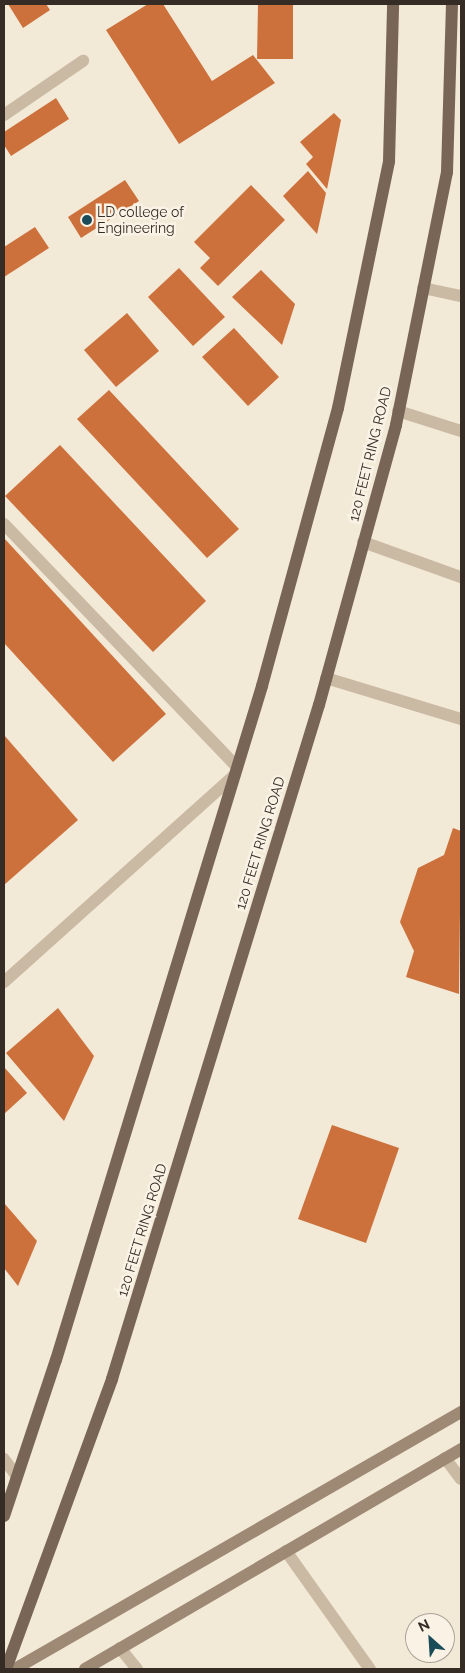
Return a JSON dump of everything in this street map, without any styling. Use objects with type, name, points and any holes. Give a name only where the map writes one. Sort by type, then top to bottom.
[{"type":"main road","points":[[4,1516],[236,771],[338,408],[389,161],[393,4]]},
{"type":"main road","name":"120 FEET RING ROAD","points":[[6,1669],[112,1379],[326,678],[363,542],[398,411],[447,172],[452,4]]},
{"type":"main road","points":[[15,1669],[461,1412]]},
{"type":"main road","points":[[85,1669],[461,1449]]},
{"type":"street","points":[[4,115],[83,61]]},
{"type":"street","points":[[423,288],[461,296]]},
{"type":"street","points":[[398,411],[461,431]]},
{"type":"street","points":[[4,524],[236,771],[4,982]]},
{"type":"street","points":[[363,542],[461,577]]},
{"type":"street","points":[[326,678],[461,719]]},
{"type":"street","points":[[445,1458],[461,1479]]},
{"type":"street","points":[[4,1459],[17,1476]]},
{"type":"street","points":[[286,1552],[370,1669]]},
{"type":"street","points":[[120,1648],[137,1669]]},
{"type":"building","points":[[8,4],[46,4],[50,10],[23,28]]},
{"type":"building","points":[[148,4],[163,4],[212,81],[253,55],[275,83],[179,144],[106,30]]},
{"type":"building","points":[[258,4],[293,4],[293,59],[257,59]]},
{"type":"building","points":[[56,98],[69,119],[11,156],[4,145],[4,132]]},
{"type":"building","points":[[334,113],[341,120],[327,189],[306,164],[313,157],[300,142]]},
{"type":"building","points":[[308,171],[326,193],[317,234],[283,196]]},
{"type":"building","points":[[125,180],[139,201],[81,238],[68,217]]},
{"type":"building","points":[[251,185],[285,220],[218,286],[200,268],[210,258],[194,242]]},
{"type":"building","points":[[35,227],[49,248],[4,277],[4,247]]},
{"type":"building","points":[[179,268],[225,317],[193,346],[148,297]]},
{"type":"building","points":[[261,270],[295,304],[282,345],[232,297]]},
{"type":"building","points":[[127,313],[159,351],[116,387],[84,350]]},
{"type":"building","points":[[234,328],[279,377],[248,406],[202,357]]},
{"type":"building","points":[[109,390],[239,529],[207,558],[77,419]]},
{"type":"building","points":[[60,445],[206,601],[153,652],[5,496]]},
{"type":"building","points":[[4,538],[166,714],[113,762],[4,643]]},
{"type":"building","points":[[4,735],[78,820],[4,885]]},
{"type":"building","points":[[453,828],[461,831],[459,994],[406,977],[414,951],[400,922],[418,868],[444,855]]},
{"type":"building","points":[[58,1008],[94,1056],[64,1121],[6,1053]]},
{"type":"building","points":[[4,1067],[27,1093],[4,1114]]},
{"type":"building","points":[[332,1125],[399,1148],[366,1243],[298,1219]]},
{"type":"building","points":[[4,1203],[37,1241],[18,1286],[4,1268]]},
{"type":"place","name":"LD college of Engineering","points":[[87,220]]}]
